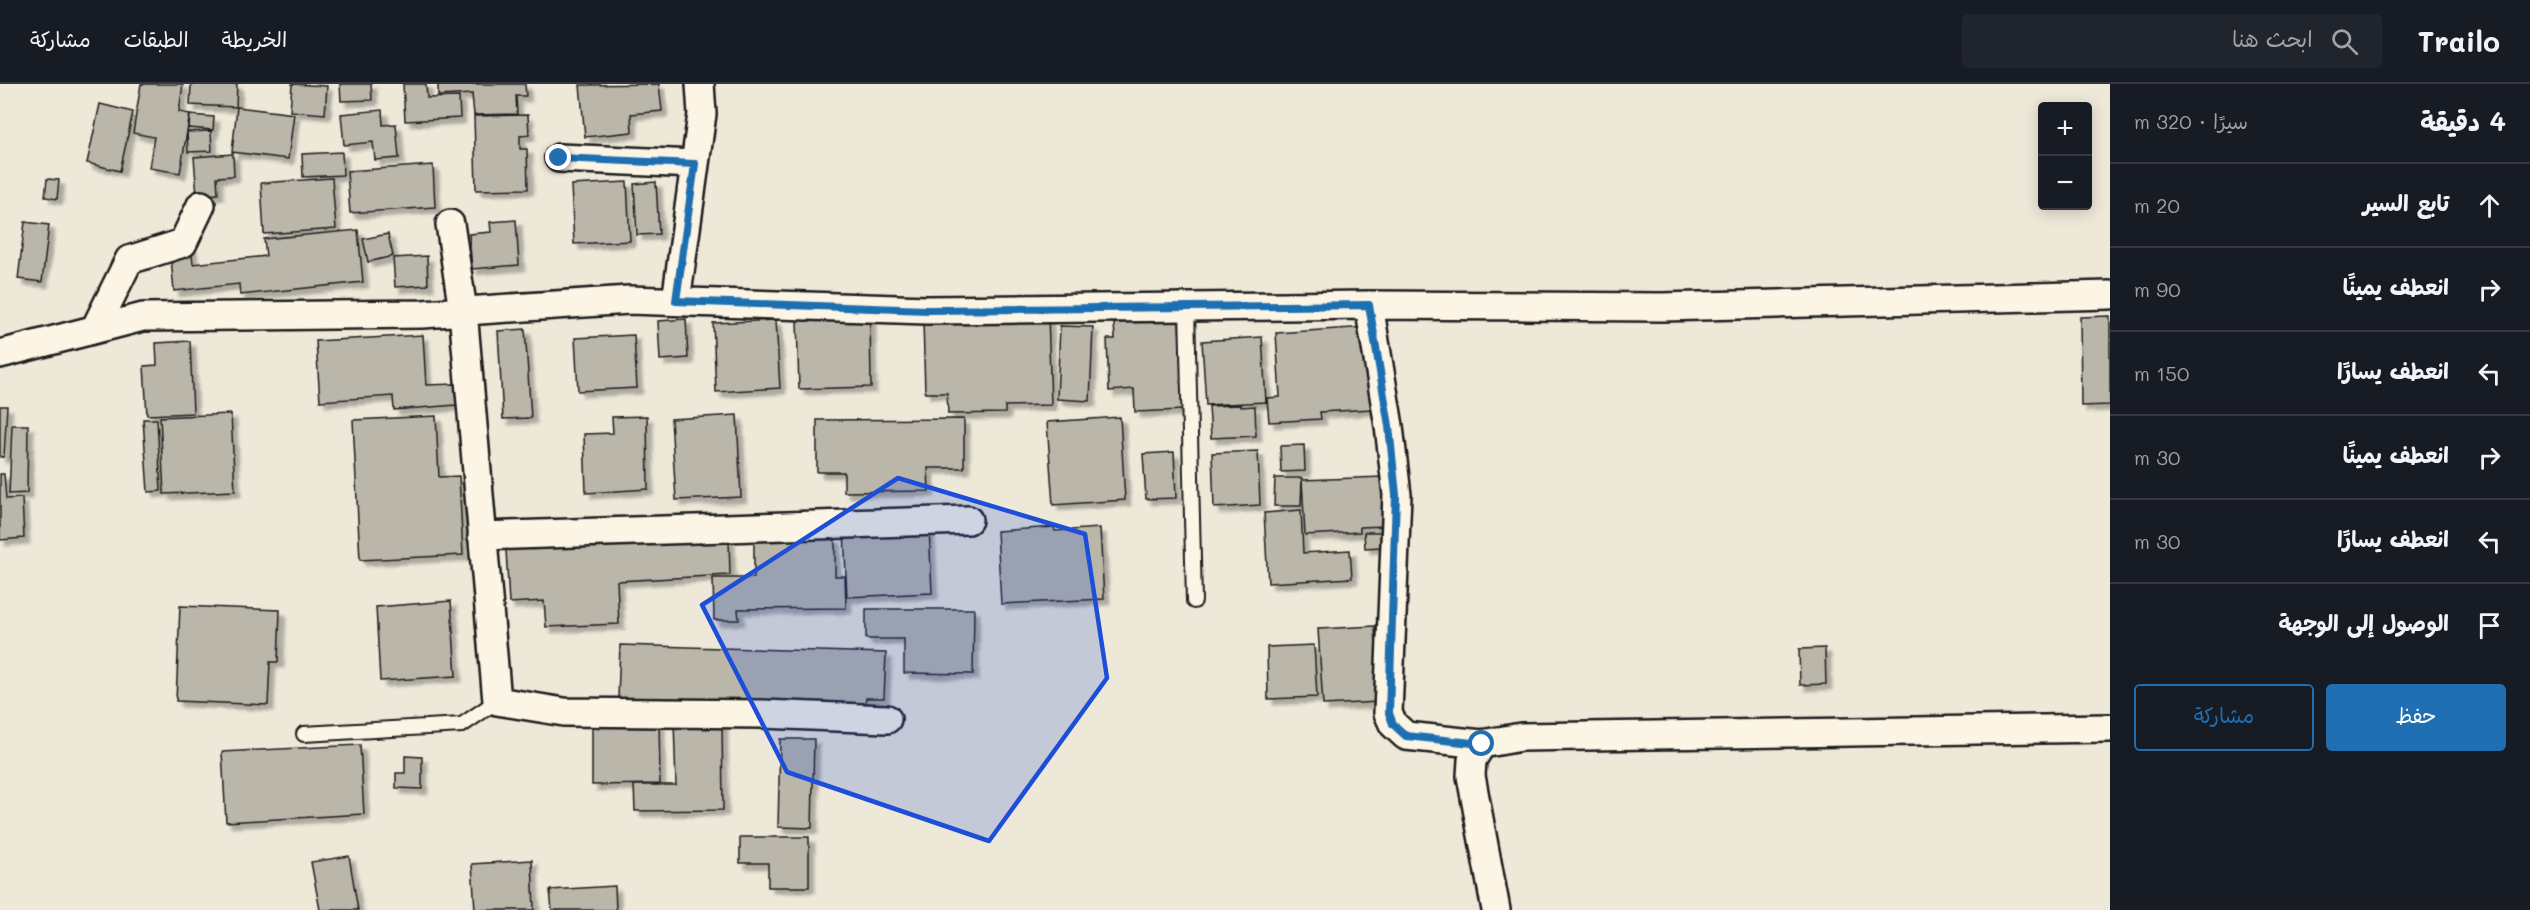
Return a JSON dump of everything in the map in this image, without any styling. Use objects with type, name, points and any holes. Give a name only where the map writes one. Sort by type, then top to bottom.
[{"type":"street","points":[[676,301],[702,114],[700,84]]},
{"type":"street","points":[[559,158],[695,164]]},
{"type":"street","points":[[95,329],[129,260],[183,243],[201,205]]},
{"type":"street","points":[[450,224],[463,311],[497,700],[564,712],[762,714],[887,719]]},
{"type":"street","points":[[0,354],[143,317],[463,311],[628,300],[927,310],[1369,305],[1662,307],[2110,295]]},
{"type":"street","points":[[1369,305],[1389,426],[1396,495],[1389,713],[1393,724],[1406,736],[1482,744],[1521,737],[2110,728]]},
{"type":"street","points":[[482,536],[968,520]]},
{"type":"street","points":[[1482,744],[1472,760],[1471,776],[1496,910]]},
{"type":"lane","points":[[1187,308],[1194,601]]},
{"type":"lane","points":[[304,734],[462,725],[497,700]]},
{"type":"highlighted area","points":[[898,478],[1085,534],[1107,678],[989,841],[787,772],[702,605]]},
{"type":"building","points":[[141,84],[183,84],[179,112],[190,114],[180,173],[149,168],[154,137],[133,133]]},
{"type":"building","points":[[191,84],[237,84],[236,107],[190,105]]},
{"type":"building","points":[[292,84],[327,86],[325,114],[290,111]]},
{"type":"building","points":[[340,84],[371,84],[372,100],[341,101]]},
{"type":"building","points":[[403,84],[426,84],[427,98],[459,97],[460,118],[405,121]]},
{"type":"building","points":[[438,84],[525,84],[526,96],[516,96],[517,114],[474,115],[472,94],[438,96]]},
{"type":"building","points":[[659,84],[662,111],[631,114],[632,132],[585,137],[580,85]]},
{"type":"building","points":[[100,104],[133,112],[120,171],[87,163]]},
{"type":"building","points":[[237,107],[294,114],[288,159],[232,152]]},
{"type":"building","points":[[382,110],[383,125],[396,124],[399,158],[375,160],[373,142],[344,145],[341,114]]},
{"type":"building","points":[[190,115],[214,117],[213,130],[189,128]]},
{"type":"building","points":[[528,115],[529,135],[520,136],[520,149],[527,149],[528,189],[476,190],[474,116]]},
{"type":"building","points":[[211,131],[212,151],[188,152],[187,132]]},
{"type":"building","points":[[342,152],[343,175],[303,177],[302,154]]},
{"type":"building","points":[[233,154],[234,176],[217,177],[218,194],[197,196],[194,157]]},
{"type":"building","points":[[433,165],[435,207],[350,213],[347,171]]},
{"type":"building","points":[[332,178],[336,229],[264,234],[261,183]]},
{"type":"building","points":[[47,179],[59,180],[57,199],[45,197]]},
{"type":"building","points":[[627,182],[630,241],[574,244],[571,185]]},
{"type":"building","points":[[656,182],[659,234],[637,235],[634,184]]},
{"type":"building","points":[[516,220],[519,265],[472,269],[469,234],[491,232],[490,222]]},
{"type":"building","points":[[25,222],[49,225],[42,282],[18,279]]},
{"type":"building","points":[[358,230],[363,282],[240,295],[239,284],[174,291],[170,248],[191,246],[193,264],[266,256],[264,239]]},
{"type":"building","points":[[388,234],[393,256],[368,262],[363,239]]},
{"type":"building","points":[[427,256],[428,285],[395,287],[393,258]]},
{"type":"building","points":[[1048,315],[1051,405],[1005,406],[1005,413],[948,414],[947,393],[925,393],[923,320]]},
{"type":"building","points":[[870,316],[871,387],[799,389],[797,319]]},
{"type":"building","points":[[2110,316],[2110,405],[2081,406],[2080,317]]},
{"type":"building","points":[[686,319],[688,358],[660,360],[658,321]]},
{"type":"building","points":[[776,320],[780,388],[716,392],[713,323]]},
{"type":"building","points":[[1179,320],[1183,410],[1135,412],[1134,389],[1109,391],[1107,339],[1115,339],[1114,323]]},
{"type":"building","points":[[1060,326],[1093,327],[1090,401],[1057,399]]},
{"type":"building","points":[[1368,327],[1373,409],[1320,412],[1321,419],[1269,422],[1267,398],[1280,397],[1276,333]]},
{"type":"building","points":[[525,329],[531,418],[503,419],[498,331]]},
{"type":"building","points":[[423,335],[426,385],[455,384],[456,405],[394,410],[393,396],[320,401],[316,341]]},
{"type":"building","points":[[634,335],[637,388],[578,391],[575,338]]},
{"type":"building","points":[[1262,337],[1266,402],[1206,405],[1202,341]]},
{"type":"building","points":[[190,341],[193,413],[147,415],[144,366],[157,365],[156,343]]},
{"type":"building","points":[[1241,405],[1241,407],[1255,406],[1256,436],[1211,438],[1209,406]]},
{"type":"building","points":[[0,406],[7,406],[4,457],[0,457]]},
{"type":"building","points":[[231,414],[235,491],[164,494],[160,417]]},
{"type":"building","points":[[737,415],[741,497],[676,500],[671,419]]},
{"type":"building","points":[[436,416],[439,477],[459,476],[463,555],[360,560],[353,420]]},
{"type":"building","points":[[647,416],[648,489],[586,493],[584,434],[613,433],[612,417]]},
{"type":"building","points":[[1120,417],[1125,500],[1053,505],[1047,422]]},
{"type":"building","points":[[143,419],[157,419],[161,491],[148,492]]},
{"type":"building","points":[[964,419],[964,468],[928,468],[929,491],[844,492],[844,472],[817,472],[817,420]]},
{"type":"building","points":[[12,425],[28,425],[27,493],[9,494]]},
{"type":"building","points":[[1304,445],[1305,471],[1281,472],[1280,446]]},
{"type":"building","points":[[1258,451],[1260,505],[1214,508],[1212,453]]},
{"type":"building","points":[[1174,452],[1176,498],[1146,499],[1143,454]]},
{"type":"building","points":[[0,474],[4,474],[6,499],[22,498],[24,538],[0,540]]},
{"type":"building","points":[[1383,477],[1385,526],[1360,527],[1360,532],[1305,535],[1302,480]]},
{"type":"building","points":[[1275,478],[1302,478],[1301,506],[1274,506]]},
{"type":"building","points":[[1301,510],[1303,553],[1350,550],[1352,578],[1268,583],[1264,513]]},
{"type":"building","points":[[929,527],[932,593],[847,597],[844,531]]},
{"type":"building","points":[[1054,527],[1055,531],[1100,528],[1104,599],[1001,604],[997,531]]},
{"type":"building","points":[[1364,532],[1381,532],[1381,547],[1365,548]]},
{"type":"building","points":[[754,538],[835,538],[835,576],[845,576],[846,608],[738,609],[739,620],[714,620],[713,578],[754,578]]},
{"type":"building","points":[[729,539],[730,575],[617,581],[619,624],[546,627],[544,601],[509,603],[506,550]]},
{"type":"building","points":[[451,601],[456,676],[380,681],[376,607]]},
{"type":"building","points":[[180,606],[280,610],[278,662],[270,662],[268,705],[176,701]]},
{"type":"building","points":[[866,609],[974,609],[973,674],[904,673],[904,639],[866,639]]},
{"type":"building","points":[[1375,626],[1379,702],[1323,705],[1318,629]]},
{"type":"building","points":[[620,645],[886,653],[884,698],[866,698],[865,706],[618,699]]},
{"type":"building","points":[[1314,645],[1317,697],[1268,699],[1267,647]]},
{"type":"building","points":[[1825,648],[1826,684],[1800,685],[1799,649]]},
{"type":"building","points":[[592,717],[659,717],[660,784],[592,785]]},
{"type":"building","points":[[722,720],[723,810],[635,811],[634,785],[676,785],[674,721]]},
{"type":"building","points":[[780,739],[814,739],[812,828],[778,827]]},
{"type":"building","points":[[360,745],[364,814],[226,822],[222,752]]},
{"type":"building","points":[[405,756],[422,757],[422,789],[396,788],[396,773],[405,773]]},
{"type":"building","points":[[740,837],[809,837],[809,887],[768,887],[768,863],[740,863]]},
{"type":"building","points":[[349,856],[358,910],[320,910],[311,862]]},
{"type":"building","points":[[532,860],[534,910],[475,910],[472,864]]},
{"type":"building","points":[[615,886],[616,910],[552,910],[550,890]]},
{"type":"route","points":[[559,158],[695,164],[676,301],[927,310],[1369,305],[1394,460],[1396,495],[1389,713],[1398,731],[1406,736],[1482,744]]}]
